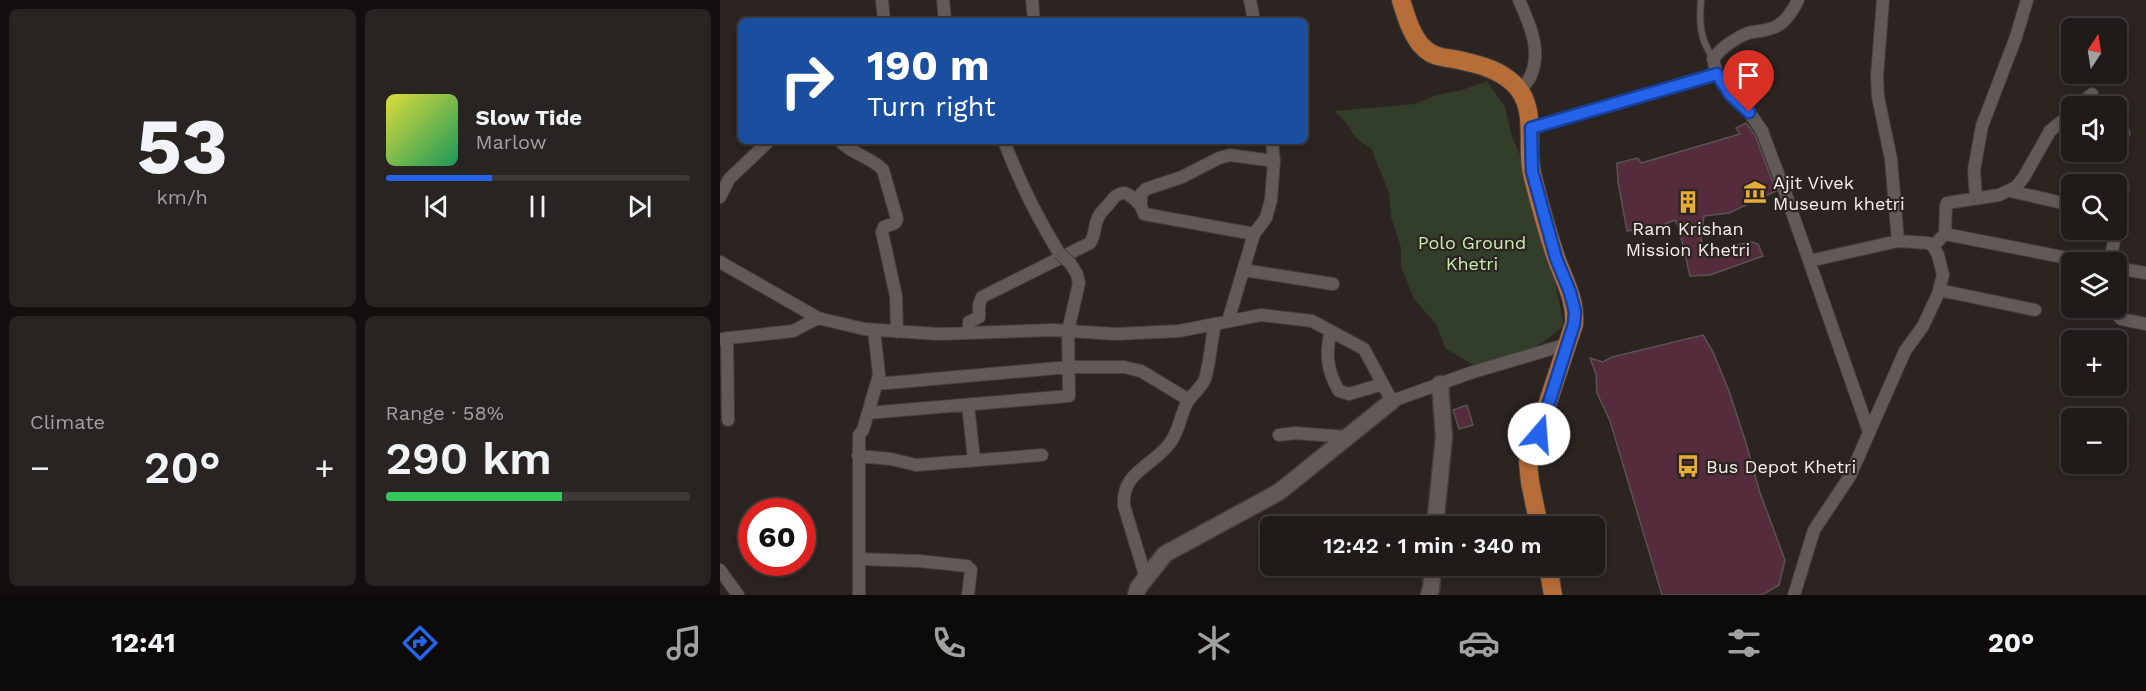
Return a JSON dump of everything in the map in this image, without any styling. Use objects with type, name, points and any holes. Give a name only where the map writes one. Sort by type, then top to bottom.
[{"type":"main road","points":[[1401,0],[1410,26],[1423,48],[1436,57],[1462,60],[1495,70],[1520,91],[1530,116],[1532,171],[1556,258],[1570,292],[1575,312],[1568,344],[1528,462],[1537,516]]},
{"type":"main road","points":[[1549,576],[1552,595]]},
{"type":"street","points":[[882,0],[884,18]]},
{"type":"street","points":[[943,0],[945,18]]},
{"type":"street","points":[[1032,0],[1034,18]]},
{"type":"street","points":[[1250,0],[1253,18]]},
{"type":"street","points":[[1519,0],[1532,33],[1536,56],[1531,75],[1520,91]]},
{"type":"street","points":[[1798,0],[1780,24],[1746,34],[1730,43],[1713,59],[1717,74],[1730,94],[1749,112],[1762,131],[1869,432]]},
{"type":"street","points":[[1883,0],[1877,76],[1878,97],[1891,159],[1898,242]]},
{"type":"street","points":[[1976,198],[1974,170],[1983,126],[2016,37],[2027,0]]},
{"type":"street","points":[[1531,128],[1717,74]]},
{"type":"street","points":[[2010,191],[2020,183],[2050,131],[2061,123]]},
{"type":"street","points":[[720,197],[732,176],[766,144]]},
{"type":"street","points":[[843,144],[883,170],[897,219],[895,223],[882,229],[896,296],[897,332]]},
{"type":"street","points":[[868,413],[1068,396],[1068,331],[1079,283],[1077,274],[1070,263],[1059,253],[1036,215],[1005,144]]},
{"type":"street","points":[[1228,321],[1254,234],[1266,218],[1271,200],[1274,162],[1272,144]]},
{"type":"street","points":[[1254,234],[1144,214],[1141,194],[1146,189],[1182,177],[1230,154],[1274,162]]},
{"type":"street","points":[[1933,246],[1945,234],[1946,205],[2010,191],[2061,203]]},
{"type":"street","points":[[969,333],[969,322],[980,317],[979,305],[982,297],[1090,243],[1094,238],[1099,214],[1113,197],[1120,192],[1125,193],[1141,206]]},
{"type":"street","points":[[1945,234],[2061,257]]},
{"type":"street","points":[[1794,595],[1814,530],[1850,476],[1905,351],[1923,326],[1939,290],[1943,270],[1933,246],[1928,243],[1898,242],[1809,261]]},
{"type":"street","points":[[720,261],[818,318],[874,330],[938,334],[1068,331],[1116,334],[1179,331],[1261,315],[1312,321],[1364,349],[1392,401]]},
{"type":"street","points":[[1243,270],[1333,284]]},
{"type":"street","points":[[2127,270],[2146,273]]},
{"type":"street","points":[[1939,290],[2036,310]]},
{"type":"street","points":[[728,420],[724,338],[793,331],[818,318]]},
{"type":"street","points":[[2120,318],[2146,324]]},
{"type":"street","points":[[1146,578],[1124,506],[1123,494],[1134,474],[1154,460],[1171,442],[1189,400],[1200,388],[1204,379],[1215,324]]},
{"type":"street","points":[[859,595],[859,435],[863,430],[879,375],[874,330]]},
{"type":"street","points":[[1331,331],[1326,357],[1339,392],[1349,394],[1383,384]]},
{"type":"street","points":[[1136,595],[1138,588],[1165,554],[1279,492],[1392,401],[1568,344]]},
{"type":"street","points":[[877,384],[1069,368],[1135,369],[1189,400]]},
{"type":"street","points":[[1436,516],[1444,437],[1440,384]]},
{"type":"street","points":[[968,405],[974,460]]},
{"type":"street","points":[[1279,435],[1295,433],[1347,437]]},
{"type":"street","points":[[858,456],[891,459],[916,465],[1042,455]]},
{"type":"street","points":[[859,559],[918,561],[967,566],[970,570],[968,595]]},
{"type":"street","points":[[720,570],[738,595]]},
{"type":"street","points":[[1429,595],[1432,576]]},
{"type":"lane","points":[[1701,0],[1701,34],[1704,47],[1713,59]]},
{"type":"green space","name":"Polo Ground Khetri","points":[[1487,81],[1505,107],[1512,137],[1524,164],[1551,263],[1564,325],[1544,342],[1522,352],[1474,365],[1446,349],[1436,324],[1414,299],[1401,267],[1401,248],[1391,217],[1389,193],[1371,148],[1359,141],[1334,111],[1415,104],[1436,95],[1462,90]]},
{"type":"building","name":"Ram Krishan Mission Khetri","points":[[1746,123],[1755,135],[1776,191],[1729,213],[1704,216],[1701,240],[1706,256],[1731,246],[1752,242],[1758,244],[1763,256],[1710,275],[1690,276],[1675,220],[1648,231],[1636,229],[1627,231],[1617,163],[1638,158],[1641,163],[1740,134],[1736,128]]},
{"type":"building","name":"Bus Depot Khetri","points":[[1703,335],[1713,352],[1729,391],[1760,493],[1785,560],[1779,585],[1762,595],[1662,595],[1610,421],[1597,393],[1596,374],[1590,358],[1603,362],[1612,357]]},
{"type":"building","points":[[1467,405],[1473,425],[1459,429],[1453,410]]},
{"type":"place","name":"Ajit Vivek Museum khetri","points":[[1755,192]]},
{"type":"place","name":"Ram Krishan Mission Khetri","points":[[1688,202]]},
{"type":"place","name":"Bus Depot Khetri","points":[[1688,466]]},
{"type":"route","points":[[1539,434],[1574,324],[1575,312],[1570,292],[1556,258],[1532,171],[1531,128],[1717,74],[1730,94],[1749,112]]}]
